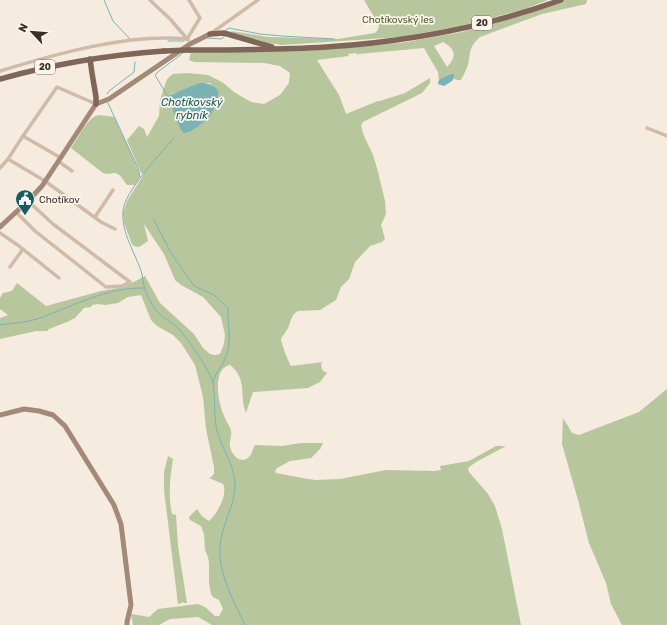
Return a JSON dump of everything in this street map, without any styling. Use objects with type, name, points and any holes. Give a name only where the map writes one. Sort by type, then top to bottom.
[{"type":"main road","name":"20","points":[[0,79],[46,67],[90,58],[164,51],[286,49],[347,46],[431,34],[494,20],[561,0]]},
{"type":"main road","points":[[210,34],[224,33],[261,44],[286,49]]},
{"type":"main road","points":[[90,58],[96,104]]},
{"type":"street","points":[[150,0],[189,41]]},
{"type":"street","points":[[189,0],[200,18],[189,41]]},
{"type":"street","points":[[0,227],[28,201],[45,181],[96,104],[109,99],[189,41],[210,34],[258,0]]},
{"type":"street","points":[[0,71],[97,46],[148,39],[175,38],[189,41]]},
{"type":"street","points":[[0,168],[8,159],[57,87],[96,104]]},
{"type":"street","points":[[647,128],[667,136]]},
{"type":"street","points":[[23,136],[60,159],[72,171]]},
{"type":"street","points":[[8,159],[45,181],[108,226],[115,229]]},
{"type":"street","points":[[95,217],[113,190]]},
{"type":"street","points":[[16,212],[35,231],[106,287],[122,286],[130,282],[53,224],[28,201]]},
{"type":"street","points":[[0,233],[23,249],[59,278]]},
{"type":"street","points":[[10,267],[23,249]]},
{"type":"street","points":[[0,415],[24,409],[52,415],[65,426],[114,506],[121,524],[131,606],[127,625]]},
{"type":"green space","name":"Chotíkovský les","points":[[364,0],[548,0],[525,9],[460,26],[400,37],[282,45],[268,43],[232,33],[231,31],[268,37],[338,39],[375,33],[378,30],[379,25]]},
{"type":"green space","points":[[565,0],[587,0],[586,4],[542,14],[480,37],[472,47],[468,65],[461,80],[454,79],[455,76],[451,74],[439,80],[438,72],[424,48],[358,55],[356,53],[348,54],[349,56],[317,60],[339,95],[346,114],[378,101],[405,93],[430,78],[430,83],[422,93],[363,122],[361,126],[373,155],[385,201],[386,214],[381,225],[385,239],[382,242],[370,246],[355,262],[349,279],[341,287],[336,300],[320,310],[298,311],[293,316],[281,339],[291,366],[323,362],[321,364],[322,370],[327,373],[320,382],[308,388],[253,392],[246,413],[241,382],[236,370],[230,365],[224,368],[218,381],[221,407],[231,430],[231,449],[234,456],[237,458],[243,460],[249,457],[254,446],[256,445],[282,446],[301,443],[323,443],[320,449],[311,458],[290,461],[277,468],[275,471],[276,473],[316,480],[340,479],[386,470],[435,471],[441,470],[440,466],[469,461],[496,446],[506,446],[468,468],[469,472],[488,494],[495,506],[502,529],[521,625],[212,625],[198,617],[170,619],[159,625],[133,625],[131,614],[149,617],[158,609],[198,604],[205,607],[215,616],[219,616],[223,609],[219,600],[211,594],[209,583],[209,563],[205,550],[204,534],[201,526],[190,520],[189,517],[197,509],[205,519],[209,521],[219,507],[224,493],[223,484],[209,478],[214,474],[214,467],[206,429],[203,397],[195,365],[181,343],[173,335],[157,326],[151,320],[141,295],[128,297],[118,303],[105,305],[98,304],[84,308],[75,318],[47,331],[36,331],[0,339],[0,318],[8,315],[0,309],[0,298],[3,293],[12,291],[17,283],[46,306],[101,291],[124,287],[145,276],[160,303],[194,334],[203,348],[210,354],[220,354],[224,344],[225,335],[221,317],[203,297],[175,280],[164,254],[144,224],[148,241],[139,247],[132,244],[124,223],[123,213],[127,201],[144,174],[141,173],[127,140],[139,126],[144,129],[147,137],[159,116],[160,100],[167,79],[173,74],[187,73],[208,75],[222,82],[234,92],[251,102],[264,104],[280,95],[289,83],[290,73],[280,66],[264,63],[194,62],[189,60],[191,52],[299,50],[401,43],[462,32],[527,14]],"holes":[[[443,42],[451,47],[454,53],[454,57],[447,67],[434,46]],[[199,83],[210,83],[219,92],[218,99],[208,117],[198,127],[186,133],[171,94],[185,90]]]},
{"type":"green space","points":[[99,115],[114,117],[134,159],[140,176],[134,185],[127,185],[116,173],[103,173],[71,148],[87,124]]},
{"type":"green space","points":[[667,389],[667,625],[622,625],[611,604],[606,583],[589,543],[562,444],[563,418],[572,433],[579,435],[639,412]]},
{"type":"green space","points":[[168,456],[173,459],[170,480],[170,500],[172,514],[176,515],[178,546],[187,603],[184,602],[178,604],[164,490],[164,472]]},
{"type":"water","points":[[451,74],[455,76],[452,81],[444,86],[438,84],[440,79]]},
{"type":"water","name":"Chotíkovský rybník","points":[[199,83],[210,84],[217,89],[219,92],[217,103],[212,113],[205,121],[196,128],[184,133],[181,130],[168,96]]},
{"type":"waterway","points":[[104,0],[113,21],[130,39]]},
{"type":"waterway","points":[[226,30],[229,28],[260,34],[334,39]]},
{"type":"waterway","points":[[207,38],[221,39],[225,36]]},
{"type":"waterway","points":[[168,41],[184,41]]},
{"type":"waterway","points":[[168,97],[155,75],[183,53]]},
{"type":"waterway","points":[[107,94],[134,72],[135,62]]},
{"type":"waterway","points":[[108,103],[138,168],[140,177]]},
{"type":"waterway","points":[[174,138],[144,173],[130,194],[123,211],[124,227],[142,274],[145,289],[154,308],[158,313],[177,327],[185,336],[213,381],[217,431],[231,464],[235,485],[232,503],[222,534],[220,558],[229,592],[245,625]]},
{"type":"waterway","points":[[154,220],[171,253],[194,286],[214,295],[228,308],[229,347],[224,362],[215,375],[213,381]]},
{"type":"waterway","points":[[0,325],[37,319],[103,294],[144,288]]},
{"type":"place","name":"Chotíkov","points":[[25,216]]}]
